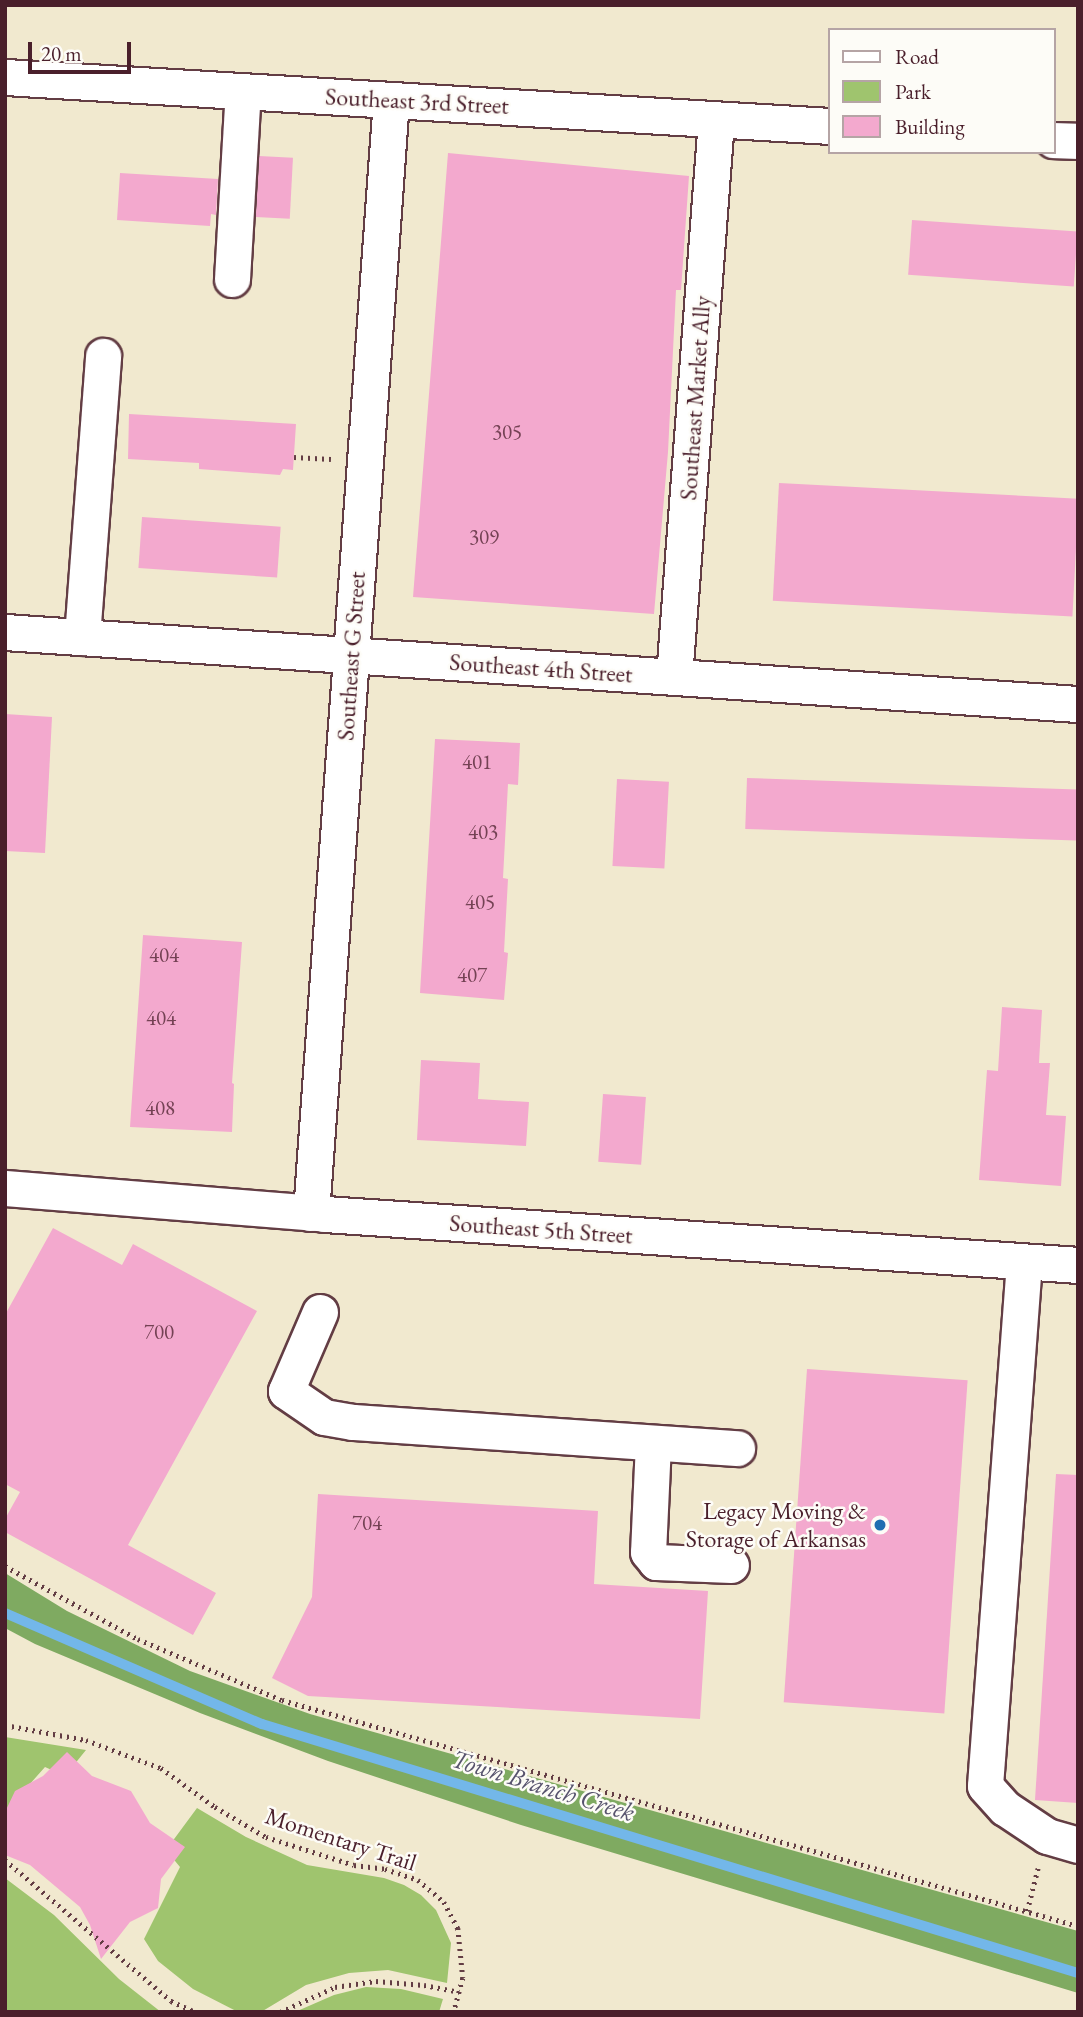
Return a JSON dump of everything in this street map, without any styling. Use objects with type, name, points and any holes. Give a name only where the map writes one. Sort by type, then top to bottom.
[{"type":"street","name":"Southeast 3rd Street","points":[[5,77],[828,127]]},
{"type":"street","points":[[232,279],[243,91]]},
{"type":"street","name":"Southeast G Street","points":[[311,1213],[391,100]]},
{"type":"street","name":"Southeast Market Ally","points":[[674,677],[716,120]]},
{"type":"street","points":[[1055,140],[1078,141]]},
{"type":"street","points":[[82,637],[103,356]]},
{"type":"street","name":"Southeast 4th Street","points":[[5,632],[1078,704]]},
{"type":"street","name":"Southeast 5th Street","points":[[5,1188],[311,1213],[1078,1265]]},
{"type":"street","points":[[1024,1262],[985,1786],[1005,1808],[1062,1840]]},
{"type":"street","points":[[320,1312],[286,1391],[324,1418],[354,1423],[737,1448]]},
{"type":"street","points":[[653,1443],[648,1552],[656,1562],[731,1565]]},
{"type":"path","points":[[5,1566],[138,1639],[282,1700],[1078,1926]]},
{"type":"path","name":"Momentary Trail","points":[[5,1725],[86,1740],[161,1768],[215,1807],[266,1837],[354,1865],[385,1869],[418,1880],[444,1902],[458,1928],[463,1978],[454,2012]]},
{"type":"path","points":[[1027,1911],[1062,1840]]},
{"type":"path","points":[[5,1860],[171,2001],[195,2012]]},
{"type":"path","points":[[280,2012],[335,1987],[376,1981],[424,1984],[459,1992]]},
{"type":"green space","points":[[5,1573],[67,1611],[190,1671],[310,1714],[1078,1931],[1078,1993],[521,1825],[328,1761],[200,1713],[35,1644],[5,1628]]},
{"type":"green space","points":[[5,1737],[86,1750],[65,1776],[45,1767],[5,1812]]},
{"type":"green space","points":[[197,1808],[246,1837],[307,1865],[384,1878],[421,1895],[436,1910],[451,1943],[447,1983],[388,1970],[349,1973],[306,1985],[261,2012],[238,2012],[193,1989],[158,1961],[144,1939],[180,1867],[166,1850]]},
{"type":"green space","points":[[5,1878],[54,1915],[119,1979],[161,2012],[5,2012]]},
{"type":"green space","points":[[366,1987],[401,1989],[443,1999],[439,2012],[295,2012],[334,1995]]},
{"type":"building","points":[[448,153],[689,176],[681,290],[676,290],[668,452],[654,614],[413,597]]},
{"type":"building","points":[[259,156],[293,158],[290,219],[256,217]]},
{"type":"building","points":[[120,173],[218,179],[216,215],[211,214],[210,226],[117,220]]},
{"type":"building","points":[[912,220],[1078,232],[1074,286],[908,275]]},
{"type":"building","points":[[129,414],[296,424],[293,470],[283,469],[280,475],[199,469],[199,463],[128,459]]},
{"type":"building","points":[[779,483],[1078,499],[1072,617],[773,601]]},
{"type":"building","points":[[142,517],[281,527],[277,578],[138,568]]},
{"type":"building","points":[[5,714],[52,717],[45,853],[5,851]]},
{"type":"building","points":[[435,739],[520,743],[518,785],[508,784],[503,878],[508,879],[504,952],[508,953],[504,1000],[420,993]]},
{"type":"building","points":[[747,778],[1078,790],[1076,841],[745,829]]},
{"type":"building","points":[[617,779],[669,782],[664,869],[612,866]]},
{"type":"building","points":[[143,935],[242,942],[232,1083],[232,1132],[130,1127]]},
{"type":"building","points":[[1002,1007],[1042,1010],[1039,1063],[1050,1063],[1046,1115],[1066,1116],[1061,1186],[979,1180],[987,1070],[998,1071]]},
{"type":"building","points":[[421,1060],[480,1063],[478,1099],[529,1102],[526,1146],[417,1140]]},
{"type":"building","points":[[603,1094],[646,1097],[641,1165],[598,1162]]},
{"type":"building","points":[[53,1228],[122,1265],[133,1244],[257,1311],[128,1545],[216,1593],[193,1635],[5,1532],[5,1519],[20,1492],[5,1484],[5,1315]]},
{"type":"building","points":[[807,1369],[968,1380],[944,1713],[784,1702]]},
{"type":"building","points":[[1056,1474],[1078,1475],[1078,1803],[1035,1800]]},
{"type":"building","points":[[318,1494],[598,1511],[594,1584],[708,1591],[700,1719],[308,1696],[272,1678],[312,1597]]},
{"type":"building","points":[[67,1752],[92,1776],[131,1791],[150,1823],[185,1847],[161,1879],[158,1908],[130,1922],[101,1959],[90,1925],[80,1907],[30,1865],[5,1855],[5,1812],[15,1791],[43,1776]]},
{"type":"waterway","name":"Town Branch Creek","points":[[5,1613],[262,1724],[1078,1973]]},
{"type":"place","name":"Legacy Moving & Storage of Arkansas","points":[[880,1525]]}]
